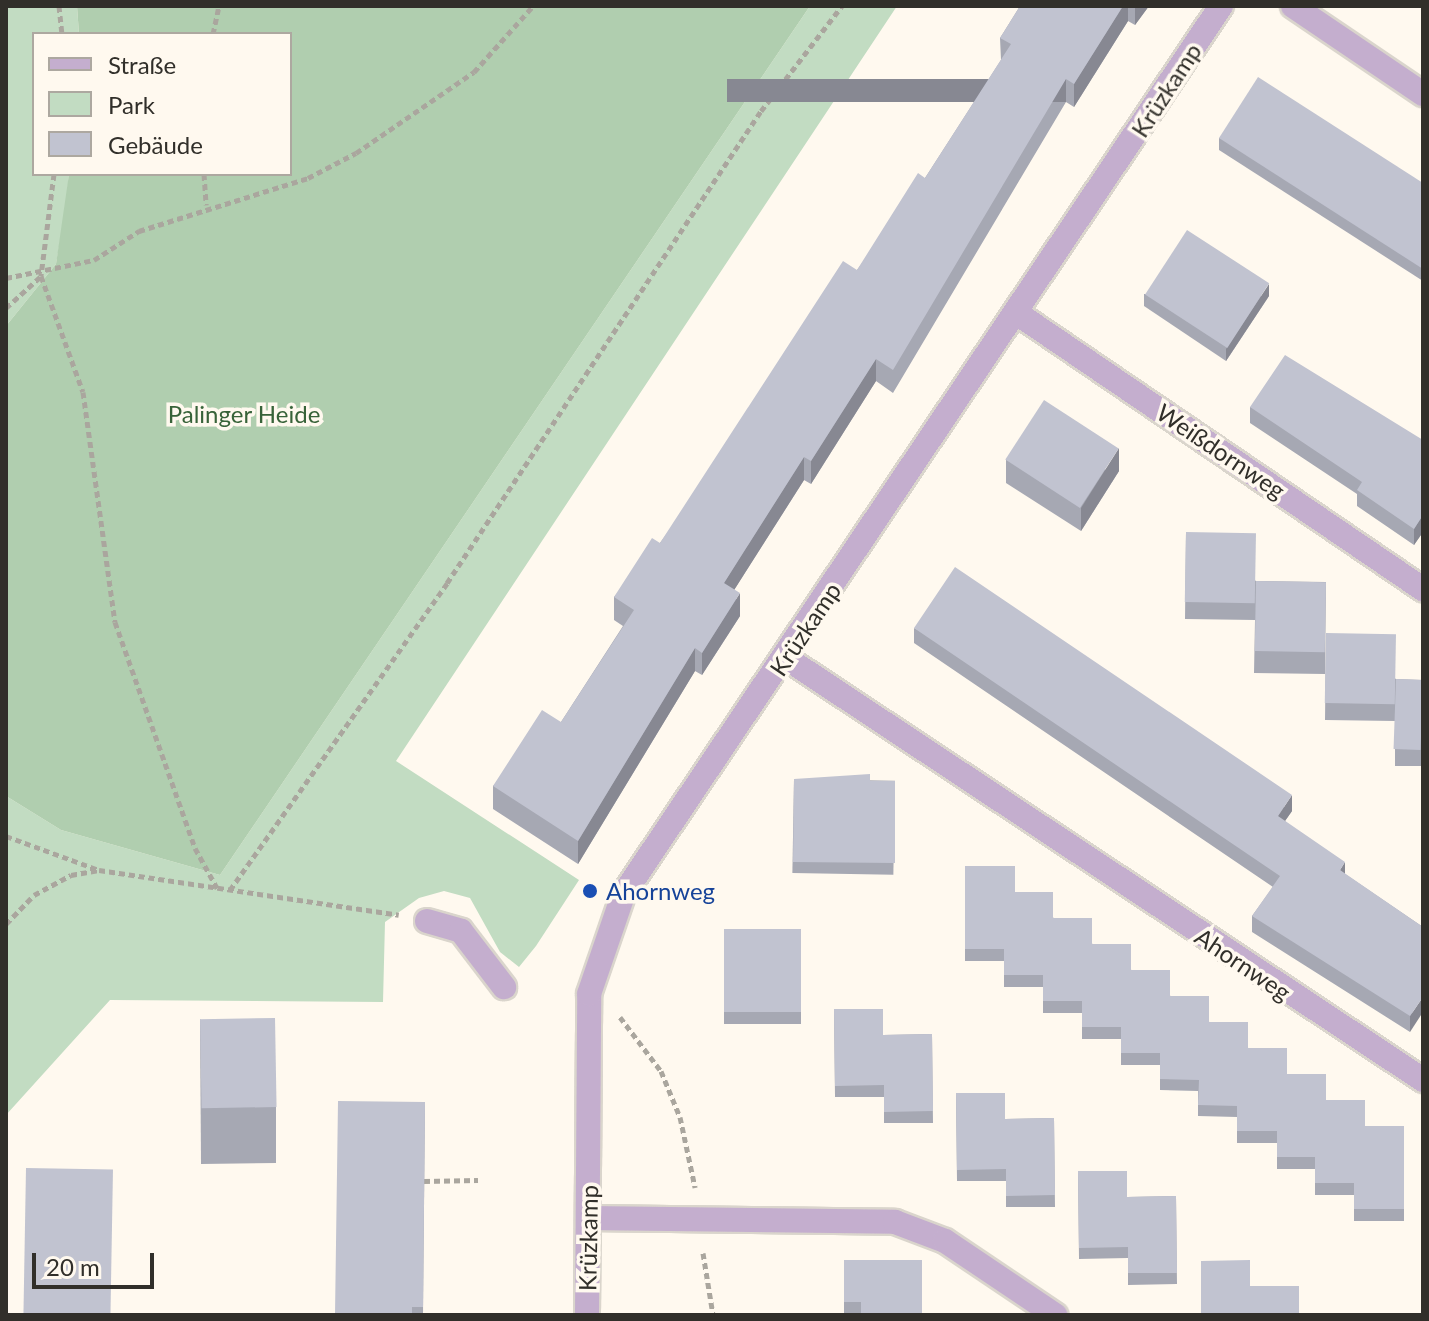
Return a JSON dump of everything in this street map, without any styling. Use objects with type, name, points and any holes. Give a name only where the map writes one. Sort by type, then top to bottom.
[{"type":"street","name":"Krüzkamp","points":[[587,1315],[589,994],[597,960],[623,895],[1018,314],[1221,6]]},
{"type":"street","points":[[1293,6],[1423,94]]},
{"type":"street","name":"Weißdornweg","points":[[1018,314],[1423,589]]},
{"type":"street","name":"Ahornweg","points":[[786,658],[1423,1080]]},
{"type":"street","points":[[427,921],[461,931],[504,987]]},
{"type":"street","points":[[588,1218],[895,1222],[945,1241],[1055,1315]]},
{"type":"path","points":[[59,6],[62,32]]},
{"type":"path","points":[[213,32],[219,6]]},
{"type":"path","points":[[6,278],[41,276],[94,260],[139,231],[206,205],[308,178],[424,112],[474,72],[533,6]]},
{"type":"path","points":[[230,890],[447,583],[761,111],[842,6]]},
{"type":"path","points":[[54,176],[41,276],[83,392],[115,622],[195,848],[217,888]]},
{"type":"path","points":[[204,176],[206,205]]},
{"type":"path","points":[[6,308],[41,276]]},
{"type":"path","points":[[6,836],[99,870],[427,921]]},
{"type":"path","points":[[6,924],[34,895],[71,875],[99,870]]},
{"type":"path","points":[[619,1016],[642,1038],[680,1117],[695,1193]]},
{"type":"path","points":[[424,1181],[478,1180]]},
{"type":"path","points":[[702,1246],[713,1315]]},
{"type":"green space","points":[[6,6],[77,6],[79,32],[32,32],[32,176],[69,176],[56,264],[6,326]]},
{"type":"green space","name":"Palinger Heide","points":[[77,6],[810,6],[220,875],[61,830],[6,796],[6,326],[56,264],[69,176],[292,176],[292,32],[79,32]]},
{"type":"green space","points":[[810,6],[897,6],[396,761],[579,880],[536,946],[519,967],[500,952],[470,898],[444,891],[419,898],[385,922],[383,1002],[110,1000],[6,1115],[6,796],[61,830],[220,875]]},
{"type":"building","points":[[1020,6],[1123,6],[1074,84],[1066,79],[893,370],[876,359],[811,461],[804,457],[724,583],[740,593],[702,653],[695,648],[578,841],[493,786],[542,710],[561,722],[634,610],[614,597],[652,538],[660,543],[843,261],[857,270],[918,173],[925,178],[1011,44],[1000,38]]},
{"type":"building","points":[[1258,77],[1423,183],[1423,269],[1219,138]]},
{"type":"building","points":[[1187,230],[1269,283],[1227,348],[1145,295]]},
{"type":"building","points":[[1285,355],[1423,440],[1423,515],[1414,529],[1357,490],[1362,482],[1250,407]]},
{"type":"building","points":[[1044,400],[1119,448],[1080,508],[1005,460]]},
{"type":"building","points":[[1186,532],[1256,533],[1255,603],[1185,602]]},
{"type":"building","points":[[955,567],[1292,795],[1278,816],[1345,862],[1340,870],[1423,927],[1423,997],[1410,1016],[1252,916],[1280,876],[914,628]]},
{"type":"building","points":[[1256,581],[1326,582],[1325,652],[1255,651]]},
{"type":"building","points":[[1326,633],[1396,634],[1395,704],[1325,703]]},
{"type":"building","points":[[1396,679],[1423,680],[1421,750],[1394,749]]},
{"type":"building","points":[[870,774],[870,781],[895,781],[895,863],[793,862],[794,779]]},
{"type":"building","points":[[965,866],[1015,866],[1015,892],[1053,892],[1053,918],[1092,918],[1092,944],[1131,944],[1131,970],[1170,970],[1170,996],[1209,996],[1209,1022],[1248,1022],[1248,1048],[1287,1048],[1287,1074],[1326,1074],[1326,1100],[1365,1100],[1365,1126],[1404,1126],[1404,1209],[1354,1209],[1354,1183],[1315,1183],[1315,1157],[1277,1157],[1277,1131],[1237,1131],[1237,1106],[1198,1105],[1199,1080],[1160,1079],[1160,1053],[1121,1053],[1121,1027],[1082,1027],[1082,1001],[1043,1001],[1043,975],[1004,975],[1004,949],[965,949]]},
{"type":"building","points":[[724,929],[801,929],[801,1012],[724,1012]]},
{"type":"building","points":[[834,1009],[883,1009],[883,1035],[932,1034],[933,1111],[884,1112],[884,1085],[835,1086]]},
{"type":"building","points":[[275,1018],[277,1107],[202,1108],[200,1019]]},
{"type":"building","points":[[956,1093],[1005,1093],[1005,1119],[1054,1118],[1055,1195],[1006,1196],[1006,1169],[957,1170]]},
{"type":"building","points":[[338,1101],[425,1102],[423,1307],[412,1307],[412,1315],[335,1315]]},
{"type":"building","points":[[26,1168],[113,1170],[110,1315],[23,1315]]},
{"type":"building","points":[[1078,1171],[1127,1171],[1127,1197],[1176,1196],[1177,1273],[1128,1273],[1128,1247],[1079,1248]]},
{"type":"building","points":[[844,1260],[922,1260],[922,1315],[861,1315],[861,1302],[844,1302]]},
{"type":"building","points":[[1250,1260],[1250,1286],[1299,1286],[1299,1315],[1201,1315],[1201,1261]]},
{"type":"place","name":"Ahornweg","points":[[590,891]]}]
